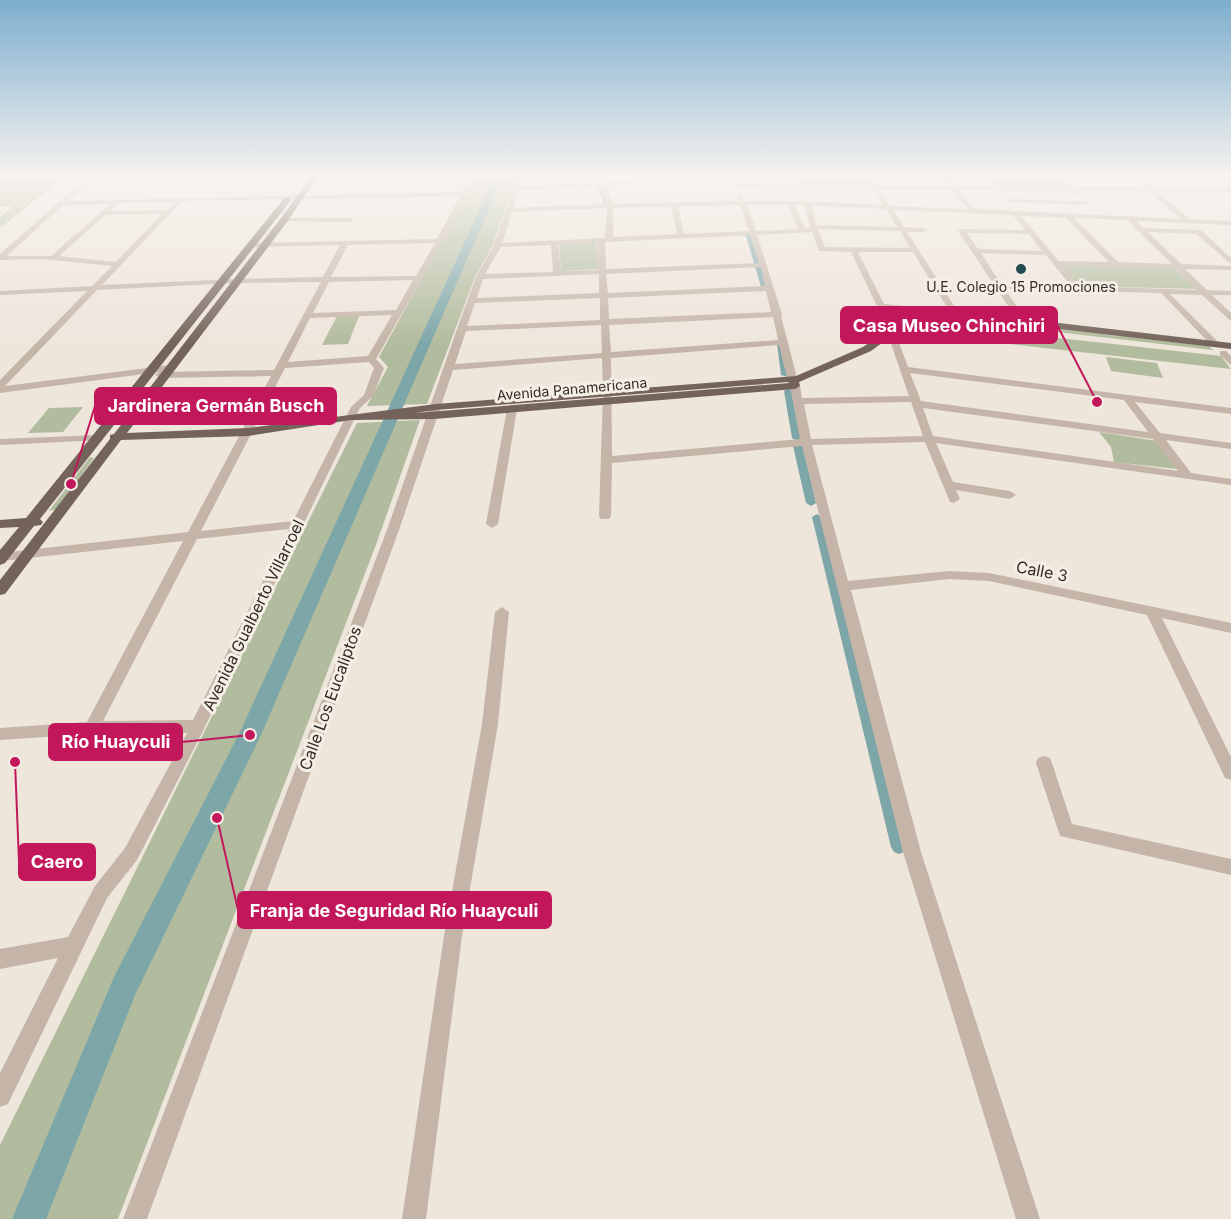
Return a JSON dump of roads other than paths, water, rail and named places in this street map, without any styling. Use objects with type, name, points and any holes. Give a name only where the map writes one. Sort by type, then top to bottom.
[{"type":"main road","points":[[1,559],[261,233]]},
{"type":"main road","points":[[0,590],[274,233]]},
{"type":"main road","name":"Avenida Panamericana","points":[[435,411],[793,382],[867,349],[891,332],[951,314],[1215,344]]},
{"type":"main road","points":[[1215,344],[1228,351]]},
{"type":"main road","name":"Avenida Panamericana","points":[[99,438],[248,432],[351,417],[435,411],[512,409],[608,397]]},
{"type":"main road","points":[[0,524],[53,521]]},
{"type":"street","points":[[0,258],[29,233]]},
{"type":"street","points":[[52,259],[82,233]]},
{"type":"street","points":[[0,386],[147,233]]},
{"type":"street","points":[[0,390],[151,372],[278,369],[371,359],[443,233]]},
{"type":"street","name":"Calle Los Eucaliptos","points":[[135,1219],[435,411],[480,277],[502,233]]},
{"type":"street","points":[[605,516],[608,397],[604,271],[606,233]]},
{"type":"street","points":[[680,233],[681,237]]},
{"type":"street","points":[[498,245],[739,233]]},
{"type":"street","points":[[752,233],[778,314],[782,342],[806,442],[912,852],[1028,1219]]},
{"type":"street","points":[[816,233],[822,249],[916,250]]},
{"type":"street","points":[[905,233],[951,314]]},
{"type":"street","points":[[963,233],[1024,323]]},
{"type":"street","points":[[1032,233],[1077,288]]},
{"type":"street","points":[[1085,233],[1116,265]]},
{"type":"street","points":[[1144,233],[1231,318]]},
{"type":"street","points":[[1199,233],[1231,262]]},
{"type":"street","points":[[250,245],[439,241]]},
{"type":"street","points":[[554,242],[557,273]]},
{"type":"street","points":[[92,728],[345,243]]},
{"type":"street","name":"Avenida Panamericana","points":[[853,249],[881,306],[951,314]]},
{"type":"street","points":[[977,251],[1048,253]]},
{"type":"street","points":[[0,258],[116,264]]},
{"type":"street","points":[[1056,263],[1231,268]]},
{"type":"street","points":[[480,277],[764,265]]},
{"type":"street","points":[[0,293],[236,281],[417,278]]},
{"type":"street","points":[[1000,286],[1231,293]]},
{"type":"street","points":[[472,301],[771,288]]},
{"type":"street","points":[[1163,291],[1215,344]]},
{"type":"street","points":[[306,316],[396,312]]},
{"type":"street","points":[[461,329],[605,324],[778,314]]},
{"type":"street","points":[[891,332],[929,439],[954,499]]},
{"type":"street","points":[[450,367],[782,342]]},
{"type":"street","points":[[1228,351],[1231,362]]},
{"type":"street","name":"Avenida Gualberto Villarroel","points":[[0,1096],[101,892],[130,854],[198,726],[356,407],[368,396],[379,368],[371,359]]},
{"type":"street","points":[[906,370],[1231,411]]},
{"type":"street","points":[[1127,398],[1188,476]]},
{"type":"street","points":[[798,401],[917,402],[1231,446]]},
{"type":"street","points":[[492,524],[512,409]]},
{"type":"street","name":"Avenida Panamericana","points":[[0,442],[99,438]]},
{"type":"street","points":[[606,460],[806,442],[929,439],[1231,482]]},
{"type":"street","points":[[947,485],[1010,495]]},
{"type":"street","points":[[1,559],[299,524]]},
{"type":"street","name":"Calle 3","points":[[843,586],[949,574],[989,577],[1231,628]]},
{"type":"street","points":[[1151,610],[1231,774]]},
{"type":"street","points":[[414,1219],[453,936],[489,724],[502,612]]},
{"type":"street","points":[[0,734],[92,728],[198,726]]},
{"type":"street","points":[[1044,763],[1066,830],[1231,867]]},
{"type":"street","points":[[0,959],[74,946]]},
{"type":"waterway","points":[[29,1219],[124,987],[250,735],[324,573],[473,233]]},
{"type":"waterway","points":[[736,234],[749,234],[758,264]]},
{"type":"waterway","points":[[759,267],[765,287]]},
{"type":"waterway","points":[[780,345],[785,375]]},
{"type":"waterway","points":[[788,391],[797,438]]},
{"type":"waterway","points":[[798,446],[811,503]]},
{"type":"waterway","points":[[817,517],[899,847]]},
{"type":"place","name":"U.E. Colegio 15 Promociones","points":[[1021,269]]},
{"type":"place","name":"Casa Museo Chinchiri","points":[[1097,402]]},
{"type":"place","name":"Jardinera Germán Busch","points":[[71,484]]},
{"type":"place","name":"Río Huayculi","points":[[250,735]]},
{"type":"place","name":"Caero","points":[[15,762]]},
{"type":"place","name":"Franja de Seguridad Río Huayculi","points":[[217,818]]}]
